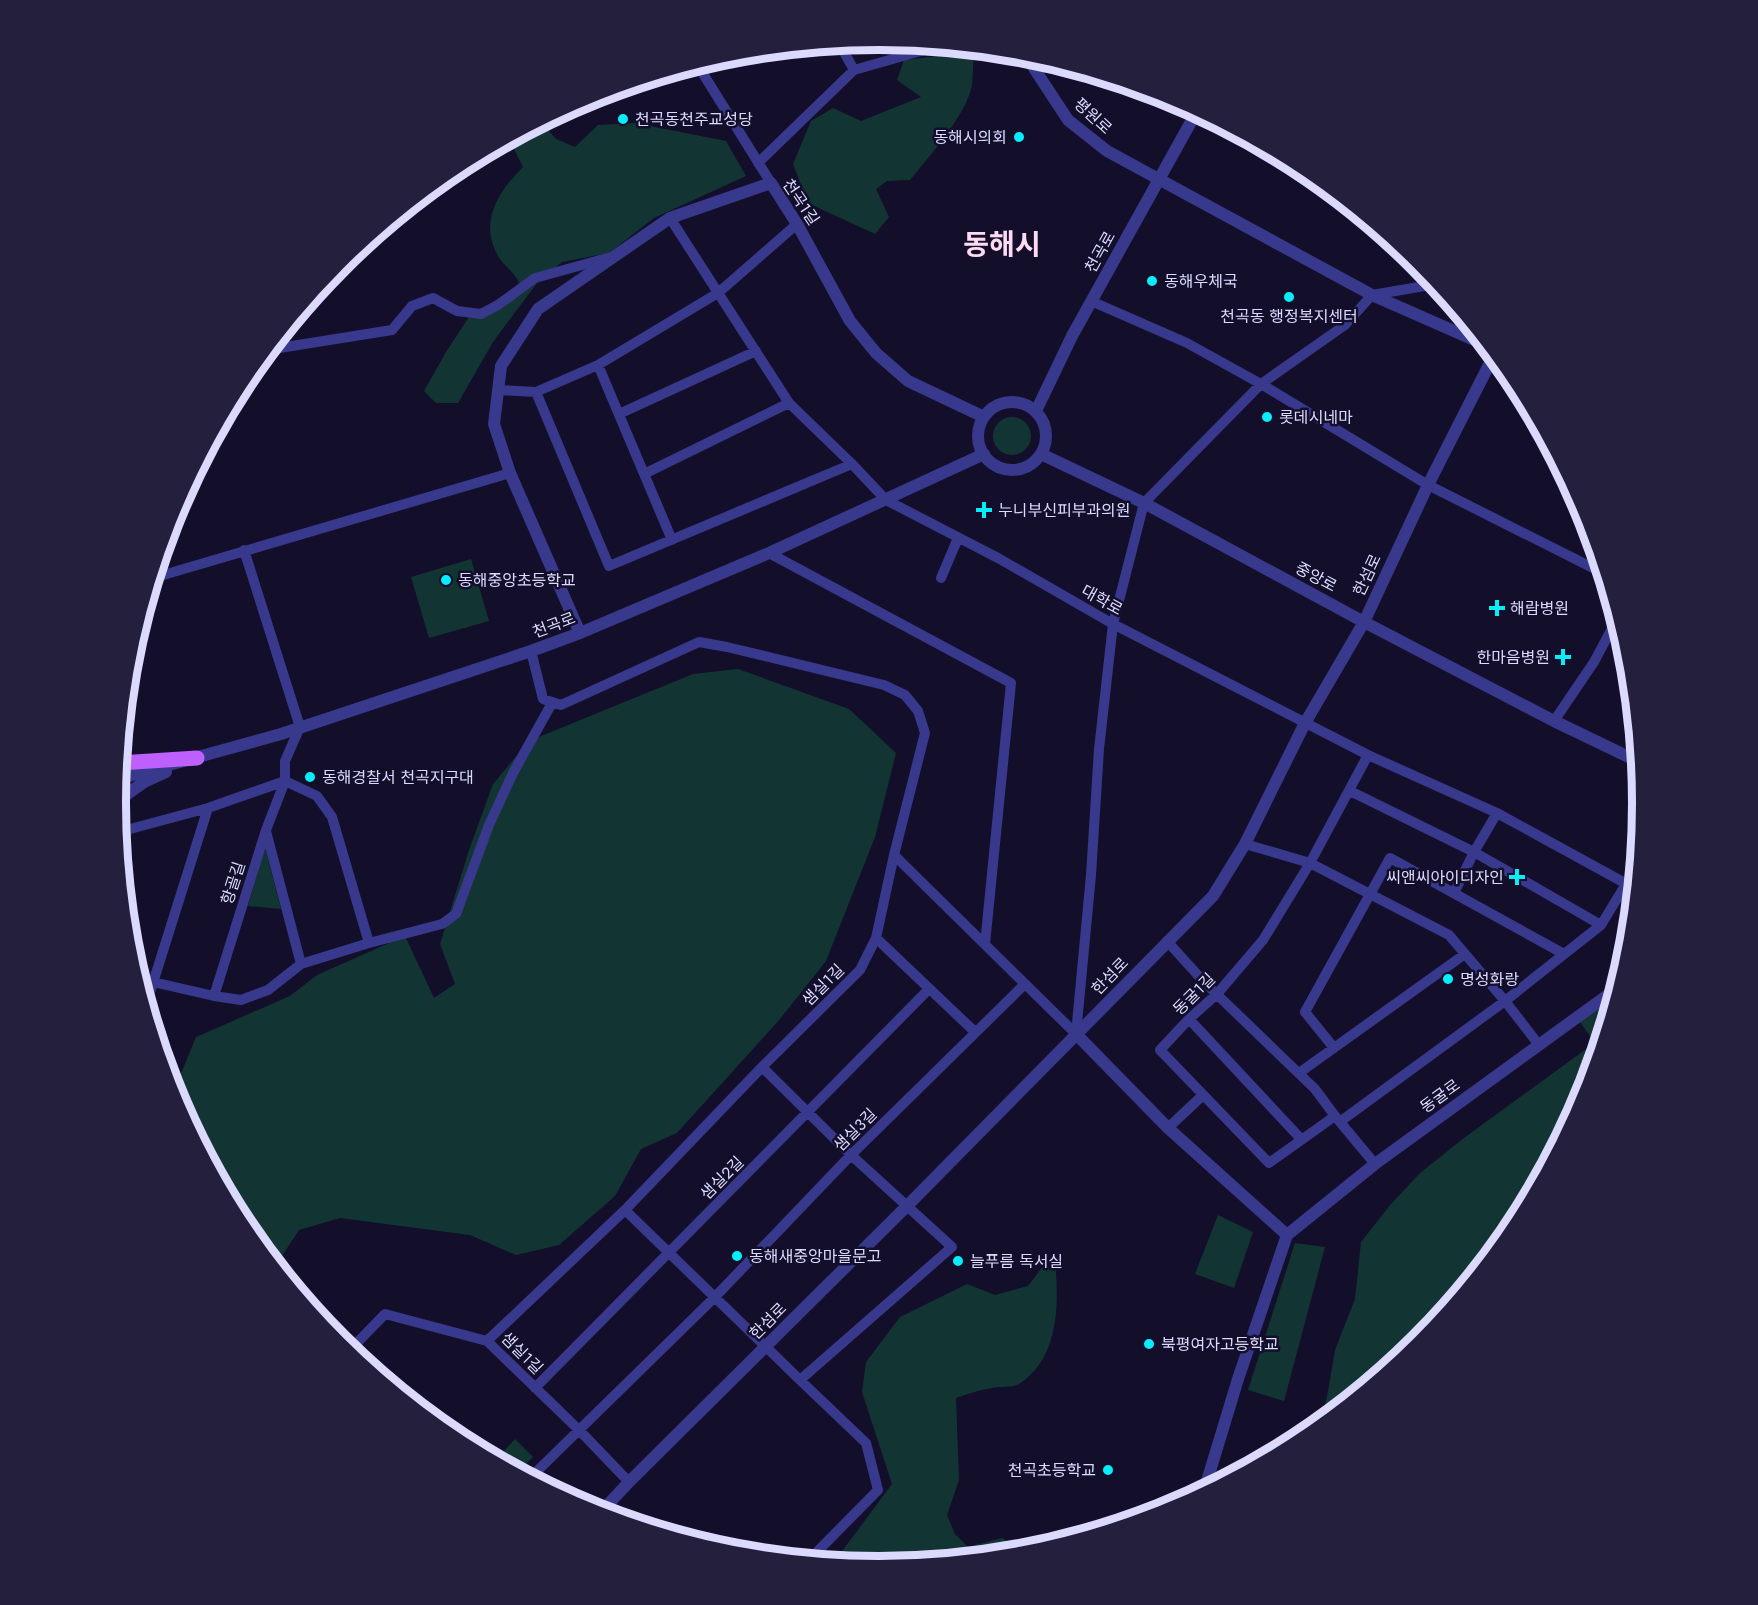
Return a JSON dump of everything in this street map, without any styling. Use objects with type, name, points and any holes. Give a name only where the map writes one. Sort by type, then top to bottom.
[{"type":"main road","points":[[128,762],[197,758]]},
{"type":"street","points":[[843,51],[854,70]]},
{"type":"street","points":[[758,164],[854,70],[921,51]]},
{"type":"street","name":"평원로","points":[[1032,65],[1068,120],[1107,151],[1372,296],[1472,339]]},
{"type":"street","points":[[701,71],[771,183]]},
{"type":"street","name":"천곡로","points":[[1036,411],[1091,301],[1193,119]]},
{"type":"street","name":"천곡1길","points":[[498,390],[501,366],[538,309],[670,218],[771,183],[797,224],[850,321],[876,353],[908,381],[984,417]]},
{"type":"street","name":"대학로","points":[[670,218],[789,404],[852,464],[885,500],[998,558],[1113,624],[1368,755],[1497,813],[1627,885]]},
{"type":"street","points":[[580,633],[510,473],[494,424],[498,390],[536,392],[598,365],[718,293],[797,224]]},
{"type":"street","points":[[279,348],[392,330],[412,306],[433,298],[457,311],[481,314],[498,305],[535,278],[615,256]]},
{"type":"street","points":[[1076,1034],[1091,875],[1099,749],[1113,624],[1144,503],[1261,384],[1345,325],[1372,296],[1426,286]]},
{"type":"street","points":[[1091,301],[1187,342],[1428,485],[1595,569]]},
{"type":"street","points":[[618,414],[756,351]]},
{"type":"street","name":"한섬로","points":[[608,1505],[1213,896],[1245,844],[1305,723],[1364,622],[1428,485],[1490,363]]},
{"type":"street","points":[[598,365],[672,540]]},
{"type":"street","points":[[536,392],[609,566],[852,464]]},
{"type":"street","points":[[1010,402],[1026,404],[1036,411],[1045,427],[1046,439],[1041,454],[1031,464],[1012,470],[998,467],[988,460],[981,450],[978,435],[984,417],[999,404],[1010,402]]},
{"type":"street","points":[[644,474],[789,404]]},
{"type":"street","name":"천곡로","points":[[127,777],[300,727],[580,633],[770,553],[984,454]]},
{"type":"street","name":"중앙로","points":[[1041,454],[1144,503],[1364,622],[1630,758]]},
{"type":"street","points":[[162,575],[510,473]]},
{"type":"street","points":[[941,578],[958,538]]},
{"type":"street","points":[[244,550],[300,727]]},
{"type":"street","points":[[770,553],[1011,683],[985,944]]},
{"type":"street","points":[[1554,721],[1594,662],[1612,630]]},
{"type":"street","name":"샘실1길","points":[[552,703],[561,705],[699,642],[884,685],[906,695],[918,711],[925,733],[876,938],[860,970],[762,1067],[625,1209],[487,1341],[629,1482]]},
{"type":"street","points":[[153,982],[241,1000],[268,990],[301,964],[442,924],[456,914],[489,825],[513,773],[552,703],[543,699],[531,651]]},
{"type":"street","name":"항골길","points":[[214,996],[266,830],[285,781],[285,761],[300,727]]},
{"type":"street","name":"동굴1길","points":[[1368,755],[1310,863],[1263,940],[1217,994],[1160,1050],[1269,1163],[1301,1139],[1338,1119],[1505,1001],[1601,925]]},
{"type":"street","points":[[126,795],[144,782],[197,758]]},
{"type":"street","points":[[127,832],[285,781],[317,796],[332,817],[369,943]]},
{"type":"street","points":[[1350,791],[1474,852],[1601,925],[1627,890]]},
{"type":"street","points":[[150,991],[208,807]]},
{"type":"street","points":[[1454,893],[1497,813]]},
{"type":"street","points":[[266,830],[301,964]]},
{"type":"street","points":[[1245,844],[1310,863],[1449,935],[1505,1001],[1539,1046]]},
{"type":"street","points":[[894,855],[1168,1128],[1287,1235],[1238,1379],[1207,1480]]},
{"type":"street","points":[[1334,1048],[1305,1012],[1390,858],[1564,954]]},
{"type":"street","points":[[876,938],[975,1032]]},
{"type":"street","points":[[1167,940],[1204,982],[1314,1089],[1375,1164]]},
{"type":"street","points":[[1299,1074],[1465,954]]},
{"type":"street","name":"샘실3길","points":[[536,1473],[714,1298],[850,1155],[1025,984]]},
{"type":"street","name":"샘실2길","points":[[536,1388],[668,1252],[810,1113],[929,989]]},
{"type":"street","name":"동굴로","points":[[1287,1235],[1375,1164],[1606,996]]},
{"type":"street","points":[[1189,1019],[1301,1139]]},
{"type":"street","points":[[762,1067],[850,1155],[952,1247],[800,1380]]},
{"type":"street","points":[[1168,1128],[1203,1095]]},
{"type":"street","points":[[625,1209],[714,1298],[866,1443],[878,1490],[816,1553]]},
{"type":"street","points":[[356,1344],[385,1314],[487,1341]]},
{"type":"green space","points":[[957,54],[974,56],[972,85],[969,97],[955,122],[910,180],[887,181],[876,189],[889,217],[875,234],[808,203],[793,164],[811,121],[833,108],[861,121],[921,97],[897,80],[904,60]]},
{"type":"green space","points":[[635,123],[726,141],[746,176],[654,218],[609,253],[562,262],[537,283],[507,323],[493,342],[458,403],[436,403],[424,391],[469,317],[520,285],[500,259],[493,246],[490,233],[493,209],[506,187],[523,167],[514,149],[508,147],[546,127],[556,139],[575,147],[598,125]]},
{"type":"green space","points":[[1012,417],[1025,423],[1031,436],[1025,449],[1012,455],[999,449],[993,436],[999,423]]},
{"type":"green space","points":[[471,559],[489,621],[429,638],[411,577]]},
{"type":"green space","points":[[738,669],[849,709],[896,753],[875,837],[826,961],[780,1019],[677,1133],[641,1149],[615,1196],[559,1245],[516,1255],[470,1235],[340,1218],[299,1230],[280,1259],[227,1179],[183,1091],[179,1079],[196,1037],[290,996],[317,975],[405,936],[434,998],[455,984],[440,944],[469,850],[493,784],[529,741],[693,674]]},
{"type":"green space","points":[[265,848],[281,909],[248,906]]},
{"type":"green space","points":[[1606,996],[1593,1040],[1577,1018]]},
{"type":"green space","points":[[1592,1045],[1575,1091],[1531,1179],[1505,1221],[1476,1261],[1411,1335],[1375,1369],[1324,1410],[1335,1350],[1355,1299],[1361,1242],[1391,1204],[1420,1173]]},
{"type":"green space","points":[[1218,1215],[1253,1232],[1234,1288],[1195,1274]]},
{"type":"green space","points":[[1295,1243],[1325,1247],[1284,1401],[1248,1390]]},
{"type":"green space","points":[[1054,1252],[1056,1306],[1050,1342],[1043,1358],[1033,1372],[1019,1384],[995,1387],[956,1398],[959,1480],[947,1515],[955,1534],[968,1547],[1002,1538],[1011,1543],[928,1554],[840,1554],[892,1484],[862,1392],[866,1362],[900,1317],[967,1284],[995,1295],[1028,1286]]},
{"type":"green space","points":[[515,1439],[533,1457],[524,1466],[501,1454]]},
{"type":"place","name":"천곡동천주교성당","points":[[623,119]]},
{"type":"place","name":"동해시의회","points":[[1019,137]]},
{"type":"place","name":"동해우체국","points":[[1152,281]]},
{"type":"place","name":"천곡동 행정복지센터","points":[[1289,297]]},
{"type":"place","name":"롯데시네마","points":[[1267,417]]},
{"type":"place","name":"누니부신피부과의원","points":[[984,510]]},
{"type":"place","name":"동해중앙초등학교","points":[[446,580]]},
{"type":"place","name":"해람병원","points":[[1497,608]]},
{"type":"place","name":"한마음병원","points":[[1563,657]]},
{"type":"place","name":"동해경찰서 천곡지구대","points":[[310,777]]},
{"type":"place","name":"씨앤씨아이디자인","points":[[1517,877]]},
{"type":"place","name":"명성화랑","points":[[1448,979]]},
{"type":"place","name":"동해새중앙마을문고","points":[[737,1256]]},
{"type":"place","name":"늘푸름 독서실","points":[[958,1261]]},
{"type":"place","name":"북평여자고등학교","points":[[1149,1344]]},
{"type":"place","name":"천곡초등학교","points":[[1108,1470]]},
{"type":"district","name":"동해시","points":[[1002,244]]}]
